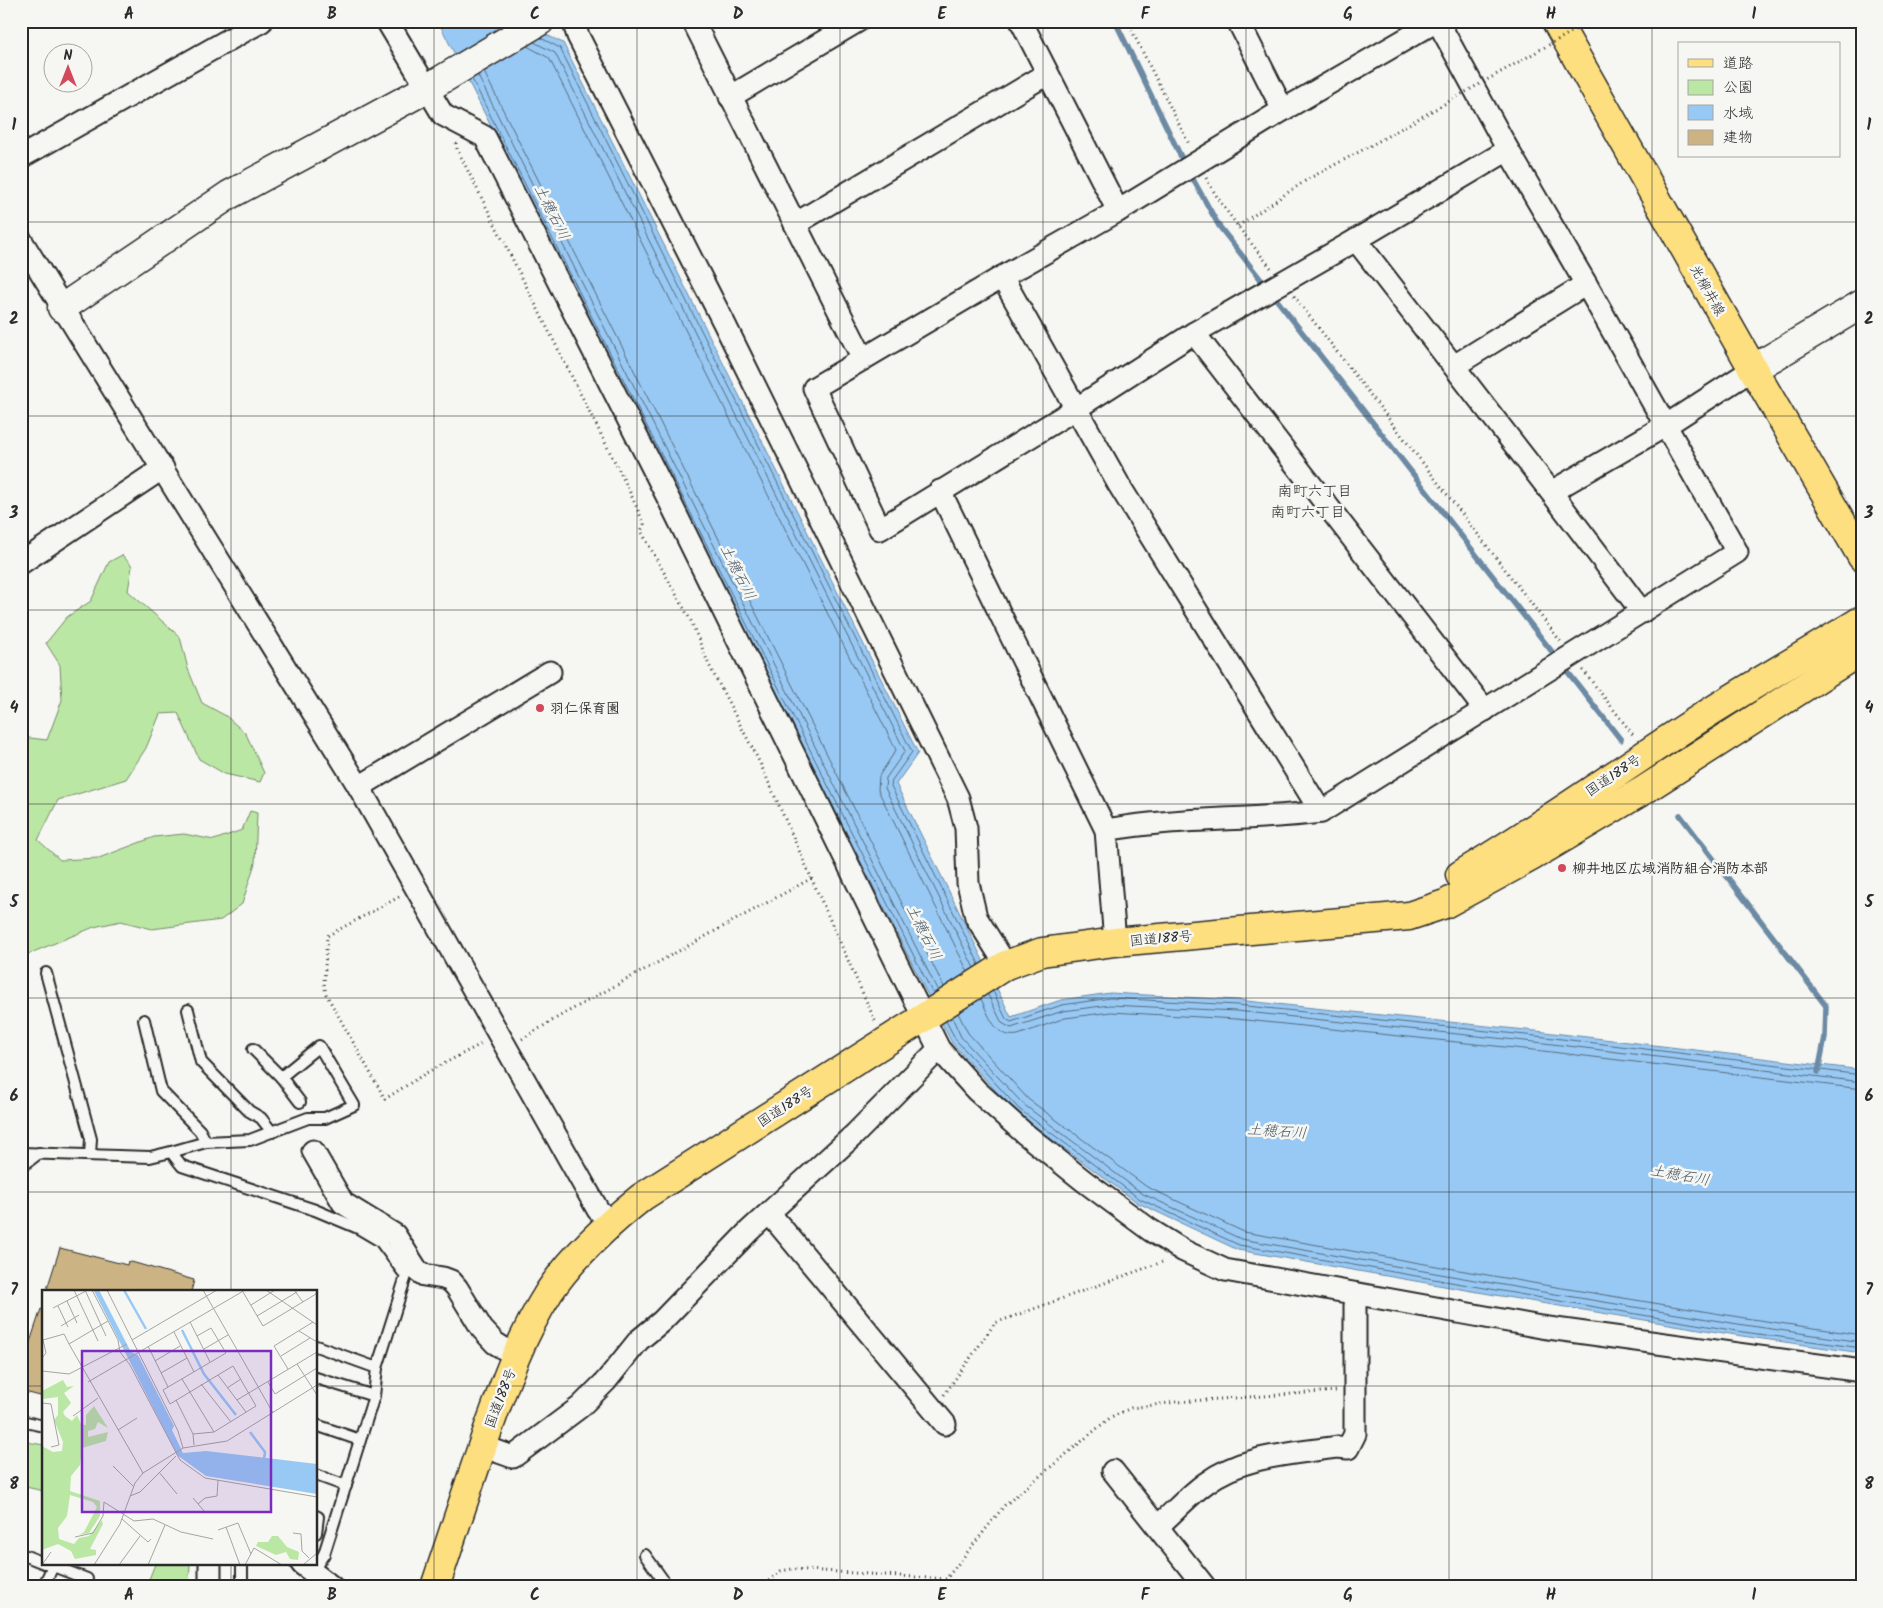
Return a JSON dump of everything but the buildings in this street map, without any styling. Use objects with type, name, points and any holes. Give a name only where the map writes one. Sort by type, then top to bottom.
[{"type":"main road","name":"光柳井線","points":[[1556,21],[1753,370],[1862,557]]},
{"type":"main road","name":"国道188号","points":[[1360,919],[1408,903],[1456,878],[1506,848],[1604,780],[1714,709],[1862,620]]},
{"type":"main road","name":"国道188号","points":[[435,1587],[482,1446],[530,1324],[550,1291],[575,1260],[611,1222],[642,1197],[1001,968],[1042,952],[1115,942],[1409,916],[1445,904],[1531,857],[1644,790],[1862,650]]},
{"type":"street","points":[[21,157],[262,21]]},
{"type":"street","points":[[386,21],[443,115],[484,137],[669,500],[926,1015],[939,1049],[977,1091],[1024,1133],[1150,1230],[1184,1251],[1225,1270],[1541,1327],[1862,1371]]},
{"type":"street","points":[[62,308],[229,195],[426,89],[540,21]]},
{"type":"street","points":[[573,21],[578,36],[724,324],[958,798],[966,828],[968,883],[976,917],[1001,968]]},
{"type":"street","points":[[693,21],[863,359]]},
{"type":"street","points":[[730,97],[858,21]]},
{"type":"street","points":[[1021,21],[1118,211]]},
{"type":"street","points":[[1238,21],[1283,110]]},
{"type":"street","points":[[1106,830],[1136,824],[1321,812],[1737,552],[1437,22],[1283,110],[1118,211],[814,388],[880,529],[1077,408],[1194,333],[1508,150]]},
{"type":"street","points":[[795,224],[1047,74]]},
{"type":"street","points":[[21,240],[359,787],[598,1210],[611,1222]]},
{"type":"street","points":[[1356,240],[1552,492],[1642,612]]},
{"type":"street","points":[[1002,277],[1124,494],[1321,812]]},
{"type":"street","points":[[1454,366],[1586,284]]},
{"type":"street","points":[[1552,492],[1665,426],[1753,370],[1860,310]]},
{"type":"street","points":[[1194,333],[1486,710]]},
{"type":"street","points":[[21,563],[163,468]]},
{"type":"street","points":[[940,491],[1106,830],[1115,942]]},
{"type":"street","points":[[359,787],[550,672]]},
{"type":"street","points":[[482,1446],[513,1457],[580,1407],[606,1381],[639,1340],[662,1321],[749,1231],[770,1214],[856,1134],[939,1049]]},
{"type":"street","points":[[313,1151],[343,1202],[395,1235],[417,1270],[424,1275],[450,1281],[457,1288],[482,1330],[495,1343],[516,1356]]},
{"type":"street","points":[[770,1214],[940,1417]]},
{"type":"street","points":[[1158,1526],[1206,1482],[1232,1467],[1253,1460],[1337,1447],[1348,1448],[1354,1434],[1355,1306],[1357,1294]]},
{"type":"street","points":[[1113,1471],[1205,1587]]},
{"type":"street","points":[[210,1566],[210,1587]]},
{"type":"street","points":[[308,1567],[332,1587]]},
{"type":"lane","points":[[46,973],[91,1139],[90,1155]]},
{"type":"lane","points":[[188,1010],[201,1062],[249,1111],[261,1118],[272,1132]]},
{"type":"lane","points":[[144,1020],[161,1091],[200,1131],[206,1142]]},
{"type":"lane","points":[[21,1153],[150,1156],[206,1142],[250,1140],[308,1118],[325,1118],[354,1105],[319,1046],[281,1077]]},
{"type":"lane","points":[[253,1049],[281,1077],[300,1102]]},
{"type":"lane","points":[[171,1152],[182,1166],[315,1210],[358,1228],[380,1241],[406,1276],[378,1368],[374,1396],[324,1554],[318,1559]]},
{"type":"lane","points":[[21,1167],[38,1154]]},
{"type":"lane","points":[[318,1347],[378,1368]]},
{"type":"lane","points":[[318,1379],[374,1396]]},
{"type":"lane","points":[[21,1421],[42,1426]]},
{"type":"lane","points":[[318,1426],[360,1440]]},
{"type":"lane","points":[[318,1476],[346,1486]]},
{"type":"lane","points":[[21,1554],[42,1562]]},
{"type":"lane","points":[[645,1555],[668,1587]]},
{"type":"lane","points":[[43,1587],[48,1566]]},
{"type":"lane","points":[[53,1566],[87,1579]]},
{"type":"lane","points":[[242,1566],[242,1587]]},
{"type":"path","points":[[1127,21],[1214,194],[1639,742]]},
{"type":"path","points":[[1238,226],[1308,178],[1370,146],[1591,21]]},
{"type":"path","points":[[456,122],[457,149],[628,488],[644,524],[641,530],[691,621],[709,665],[760,764],[869,1003]]},
{"type":"path","points":[[416,887],[327,936],[324,983],[326,994],[385,1099],[426,1073],[503,1042],[560,1016],[812,878]]},
{"type":"path","points":[[940,1417],[994,1323],[1180,1256],[1184,1251]]},
{"type":"path","points":[[761,1587],[781,1571],[792,1569],[946,1578],[1005,1506],[1111,1417],[1131,1408],[1176,1402],[1354,1390]]},
{"type":"green space","points":[[122,555],[132,566],[128,591],[180,637],[188,669],[202,703],[226,716],[246,734],[264,773],[260,782],[225,774],[199,759],[178,713],[160,714],[146,748],[126,779],[58,800],[38,840],[60,860],[99,858],[154,837],[184,834],[214,840],[242,830],[250,811],[257,813],[255,863],[242,904],[221,920],[152,929],[121,921],[94,927],[21,957],[21,737],[47,740],[62,700],[60,665],[46,643],[67,617],[91,601],[109,562]]},
{"type":"green space","points":[[21,1441],[42,1445],[42,1491],[21,1486]]},
{"type":"green space","points":[[154,1566],[190,1566],[189,1587],[146,1587]]},
{"type":"water","name":"土穂石川","points":[[438,21],[518,21],[563,43],[918,753],[896,784],[1011,1017],[1061,1000],[1110,993],[1237,1000],[1545,1032],[1862,1070],[1862,1353],[1742,1336],[1541,1303],[1238,1250],[1138,1203],[1015,1112],[952,1043]]},
{"type":"waterway","points":[[1115,21],[1184,163],[1219,226],[1621,740]]},
{"type":"waterway","points":[[1680,815],[1826,1006],[1825,1037],[1818,1072]]},
{"type":"place","name":"羽仁保育園","points":[[540,708]]},
{"type":"place","name":"柳井地区広域消防組合消防本部","points":[[1562,868]]},
{"type":"district","name":"南町六丁目","points":[[1315,491]]},
{"type":"district","name":"南町六丁目","points":[[1308,512]]}]
